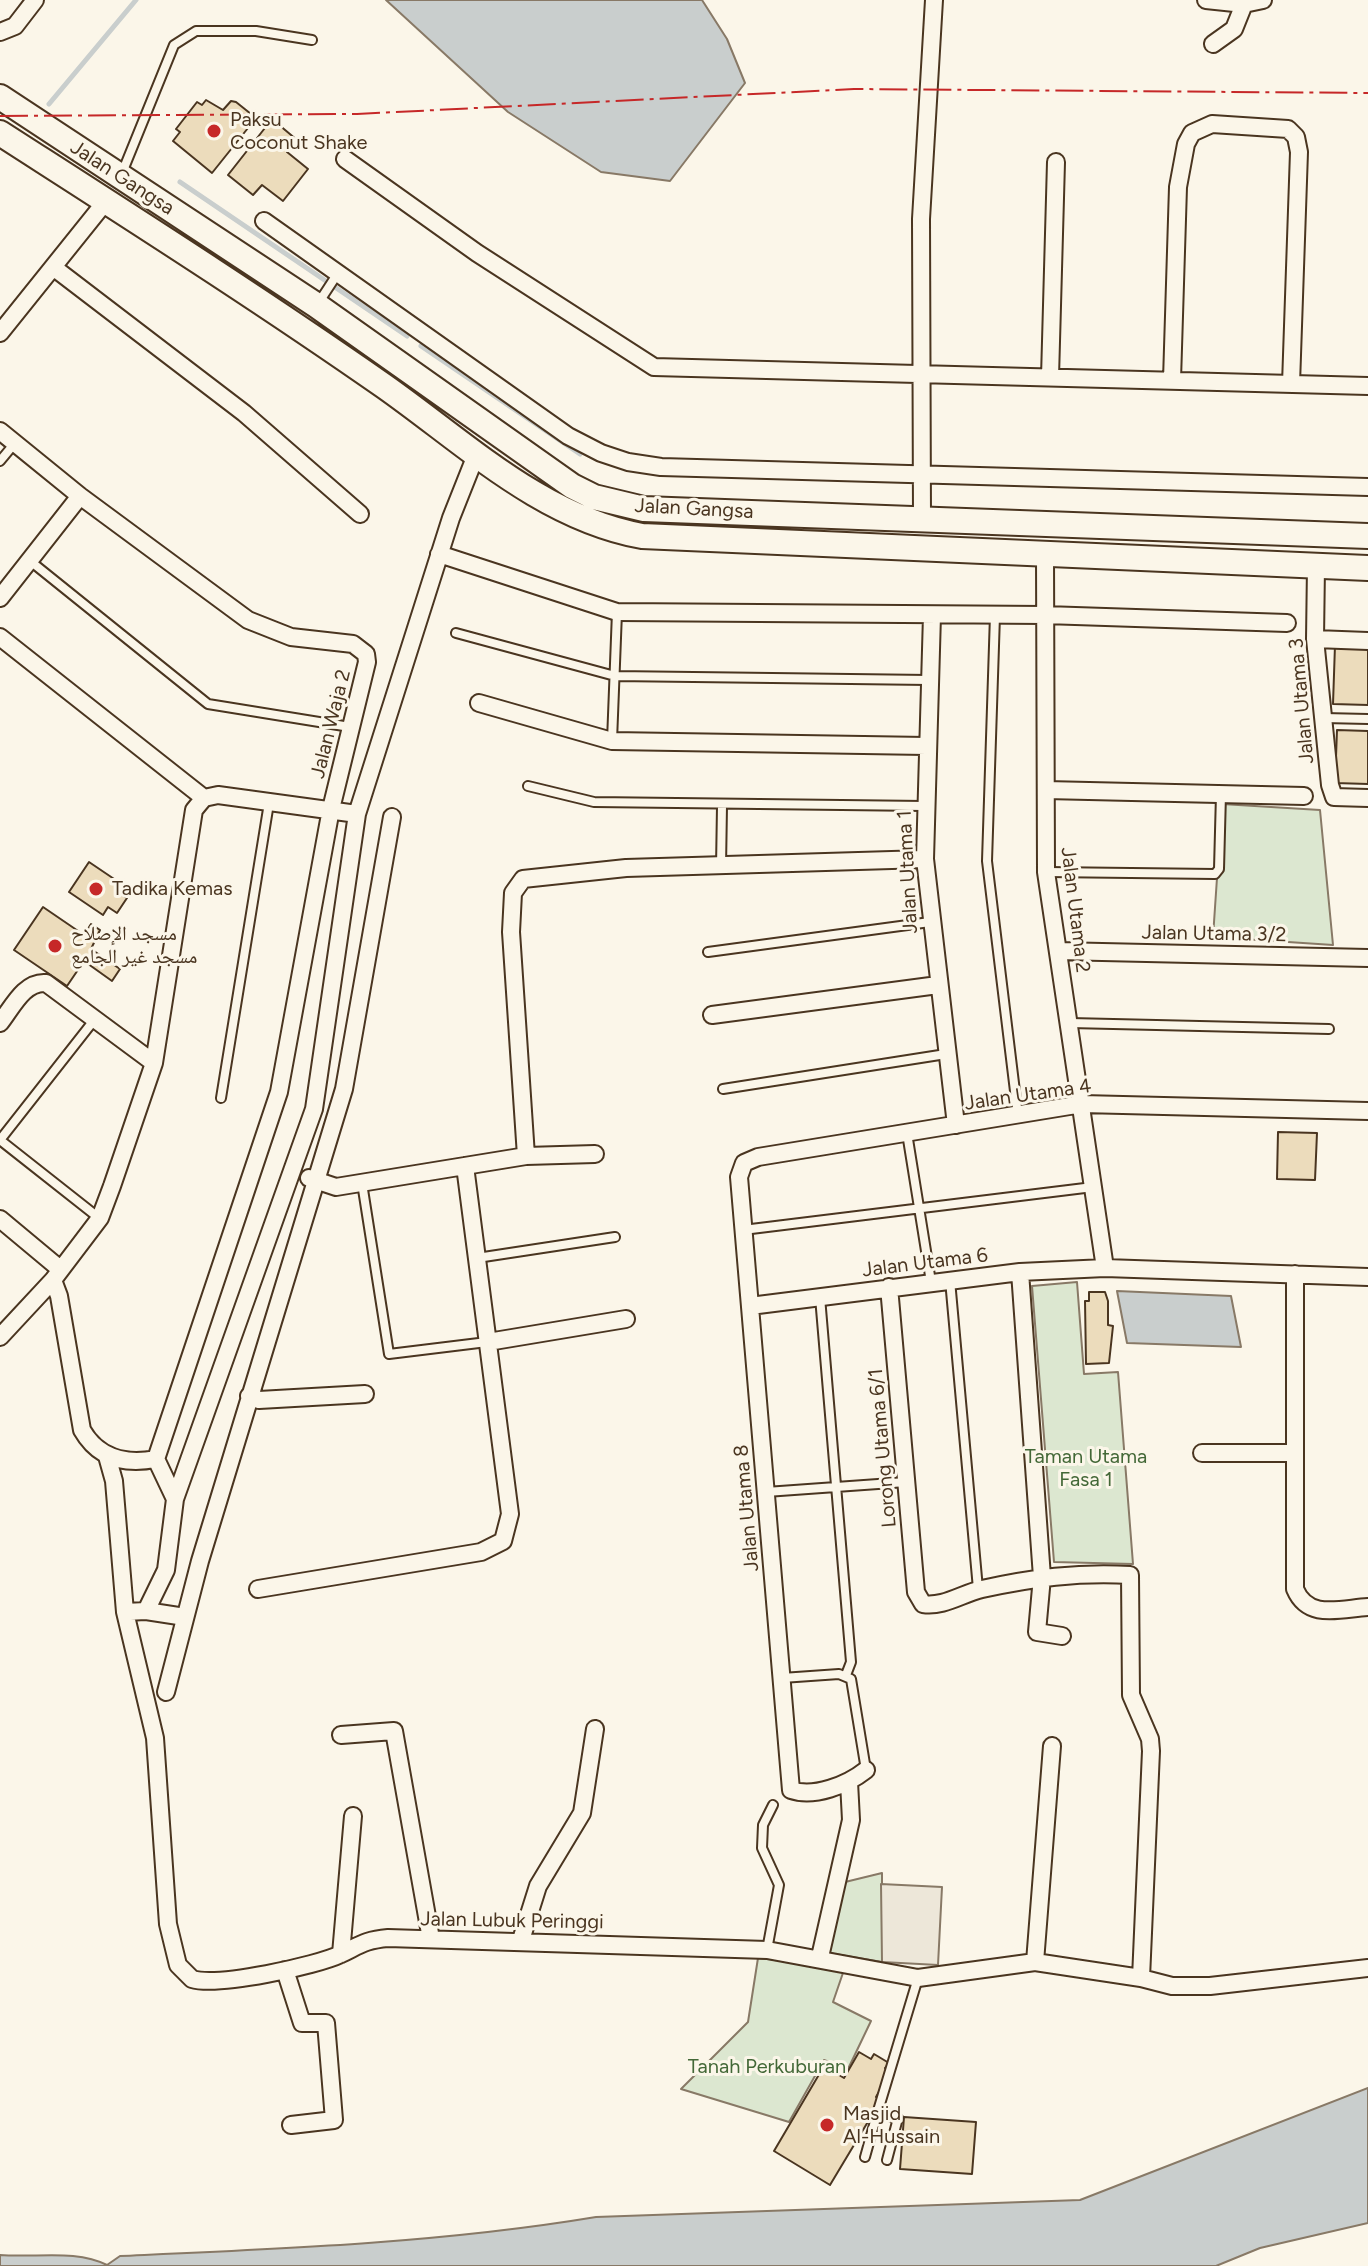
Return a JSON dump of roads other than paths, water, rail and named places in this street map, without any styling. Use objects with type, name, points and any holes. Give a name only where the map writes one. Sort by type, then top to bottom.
[{"type":"main road","name":"Jalan Gangsa","points":[[0,97],[120,178],[318,302],[541,466],[594,497],[644,509],[1368,536]]},
{"type":"main road","name":"Jalan Gangsa","points":[[0,133],[385,387],[476,455],[556,507],[586,522],[627,533],[1368,568]]},
{"type":"street","points":[[8,29],[35,0]]},
{"type":"street","points":[[922,518],[921,219],[935,0]]},
{"type":"street","points":[[1206,0],[1244,4],[1263,0]]},
{"type":"street","points":[[1213,44],[1234,29],[1244,4]]},
{"type":"street","points":[[1172,380],[1178,187],[1186,144],[1192,133],[1212,124],[1288,129],[1296,137],[1299,152],[1291,384]]},
{"type":"street","points":[[345,159],[477,253],[654,367],[704,371],[920,372],[1368,386]]},
{"type":"street","points":[[1050,377],[1056,162]]},
{"type":"street","points":[[0,333],[106,201]]},
{"type":"street","points":[[264,221],[336,277],[568,436],[601,453],[661,467],[1368,487]]},
{"type":"street","points":[[53,267],[244,413],[360,514]]},
{"type":"street","name":"Jalan Waja 2","points":[[0,431],[80,496],[248,620],[291,637],[353,644],[360,649],[367,662],[331,809],[279,1092],[156,1459]]},
{"type":"street","points":[[146,1611],[166,1570],[175,1499],[294,1174],[314,1109],[357,814],[439,554],[462,485],[476,455]]},
{"type":"street","points":[[0,598],[80,496]]},
{"type":"street","points":[[439,554],[617,612],[1045,615],[1287,623]]},
{"type":"street","name":"Jalan Utama 2","points":[[1045,555],[1046,872],[1105,1268]]},
{"type":"street","name":"Jalan Utama 3","points":[[1316,566],[1315,639],[1334,797],[1368,798]]},
{"type":"street","name":"Jalan Utama 1","points":[[932,615],[924,806],[925,859],[956,1125]]},
{"type":"street","points":[[0,637],[204,798]]},
{"type":"street","points":[[1315,639],[1368,641]]},
{"type":"street","points":[[479,703],[612,741],[926,746]]},
{"type":"street","points":[[1046,790],[1304,796]]},
{"type":"street","points":[[0,1337],[100,1218],[154,1063],[194,810],[204,798],[218,795],[357,814]]},
{"type":"street","points":[[166,1692],[249,1396],[344,1089],[392,817]]},
{"type":"street","points":[[526,1156],[511,932],[511,908],[517,885],[533,875],[626,868],[721,868],[925,859]]},
{"type":"street","name":"Jalan Utama 3/2","points":[[1058,951],[1368,958]]},
{"type":"street","points":[[0,1023],[36,982],[46,983],[154,1063]]},
{"type":"street","points":[[332,984],[362,989]]},
{"type":"street","points":[[712,1015],[938,985]]},
{"type":"street","name":"Jalan Utama 4","points":[[744,1163],[758,1157],[1082,1104],[1368,1111]]},
{"type":"street","points":[[294,1174],[336,1187],[526,1156],[595,1154]]},
{"type":"street","name":"Jalan Utama 8","points":[[744,1163],[739,1177],[791,1790],[803,1794],[849,1782]]},
{"type":"street","points":[[258,1589],[481,1552],[503,1541],[510,1514],[465,1166]]},
{"type":"street","points":[[0,1219],[56,1274],[82,1430],[93,1448],[107,1456],[156,1459],[175,1499]]},
{"type":"street","points":[[1105,1268],[1368,1277]]},
{"type":"street","name":"Jalan Utama 6","points":[[750,1306],[1020,1272],[1105,1268]]},
{"type":"street","points":[[1020,1272],[1042,1577],[1037,1632],[1062,1636]]},
{"type":"street","points":[[1295,1274],[1295,1589],[1301,1603],[1313,1611],[1368,1607]]},
{"type":"street","name":"Lorong Utama 6/1","points":[[889,1287],[916,1592],[923,1604],[935,1606],[978,1590]]},
{"type":"street","points":[[488,1342],[626,1319]]},
{"type":"street","points":[[249,1396],[259,1400],[365,1394]]},
{"type":"street","points":[[1202,1453],[1294,1453]]},
{"type":"street","name":"Jalan Lubuk Peringgi","points":[[107,1456],[114,1481],[125,1612],[155,1738],[168,1924],[178,1965],[200,1982],[285,1970],[341,1954],[357,1943],[373,1939],[521,1940],[767,1950],[820,1957],[918,1978],[1035,1962],[1141,1978],[1172,1986],[1210,1986],[1368,1968]]},
{"type":"street","points":[[978,1590],[1081,1572],[1130,1575],[1131,1695],[1146,1727],[1151,1751],[1141,1978]]},
{"type":"street","points":[[125,1612],[146,1611],[185,1617]]},
{"type":"street","points":[[521,1940],[538,1886],[582,1813],[590,1779],[595,1729]]},
{"type":"street","points":[[341,1735],[394,1731],[431,1939]]},
{"type":"street","points":[[1035,1962],[1052,1746]]},
{"type":"street","points":[[820,1957],[851,1820],[849,1782],[866,1770]]},
{"type":"street","points":[[341,1954],[353,1816]]},
{"type":"street","points":[[285,1970],[302,2023],[326,2023],[334,2120],[291,2125]]},
{"type":"lane","points":[[120,178],[174,45],[196,31],[256,31],[312,40]]},
{"type":"lane","points":[[318,302],[336,277]]},
{"type":"lane","points":[[0,461],[15,443]]},
{"type":"lane","points":[[28,560],[208,704],[351,727]]},
{"type":"lane","points":[[612,741],[617,612]]},
{"type":"lane","points":[[995,615],[987,861],[1018,1116]]},
{"type":"lane","points":[[456,633],[615,676],[929,680]]},
{"type":"lane","points":[[1323,718],[1368,719]]},
{"type":"lane","points":[[528,786],[594,802],[722,806],[924,806]]},
{"type":"lane","points":[[1046,872],[1215,874],[1219,869],[1221,794]]},
{"type":"lane","points":[[221,1098],[269,801]]},
{"type":"lane","points":[[721,868],[722,806]]},
{"type":"lane","points":[[708,952],[930,922]]},
{"type":"lane","points":[[95,1019],[0,1140],[100,1218]]},
{"type":"lane","points":[[1070,1023],[1329,1029]]},
{"type":"lane","points":[[723,1089],[946,1054]]},
{"type":"lane","points":[[907,1133],[931,1282]]},
{"type":"lane","points":[[362,1183],[389,1354],[488,1342]]},
{"type":"lane","points":[[743,1230],[1094,1187]]},
{"type":"lane","points":[[476,1258],[615,1237]]},
{"type":"lane","points":[[950,1280],[978,1590]]},
{"type":"lane","points":[[820,1297],[851,1662],[846,1675]]},
{"type":"lane","points":[[766,1492],[906,1482]]},
{"type":"lane","points":[[781,1678],[846,1675]]},
{"type":"lane","points":[[846,1675],[855,1686],[866,1770]]},
{"type":"lane","points":[[767,1950],[779,1885],[762,1848],[763,1825],[773,1805]]},
{"type":"lane","points":[[865,2157],[918,1978]]},
{"type":"lane","points":[[877,2114],[898,2118],[887,2160]]},
{"type":"waterway","points":[[49,104],[136,0]]},
{"type":"waterway","points":[[180,182],[407,336]]},
{"type":"waterway","points":[[421,346],[580,454]]},
{"type":"place","name":"Paksu Coconut Shake","points":[[214,131]]},
{"type":"place","name":"Tadika Kemas","points":[[96,889]]},
{"type":"place","name":"مسجد الإصلاح مسجد غير الجامع","points":[[55,946]]},
{"type":"place","name":"Masjid Al-Hussain","points":[[827,2125]]},
{"type":"park label","name":"Taman Utama Fasa 1","points":[[1086,1468]]},
{"type":"park label","name":"Tanah Perkuburan","points":[[767,2067]]}]
